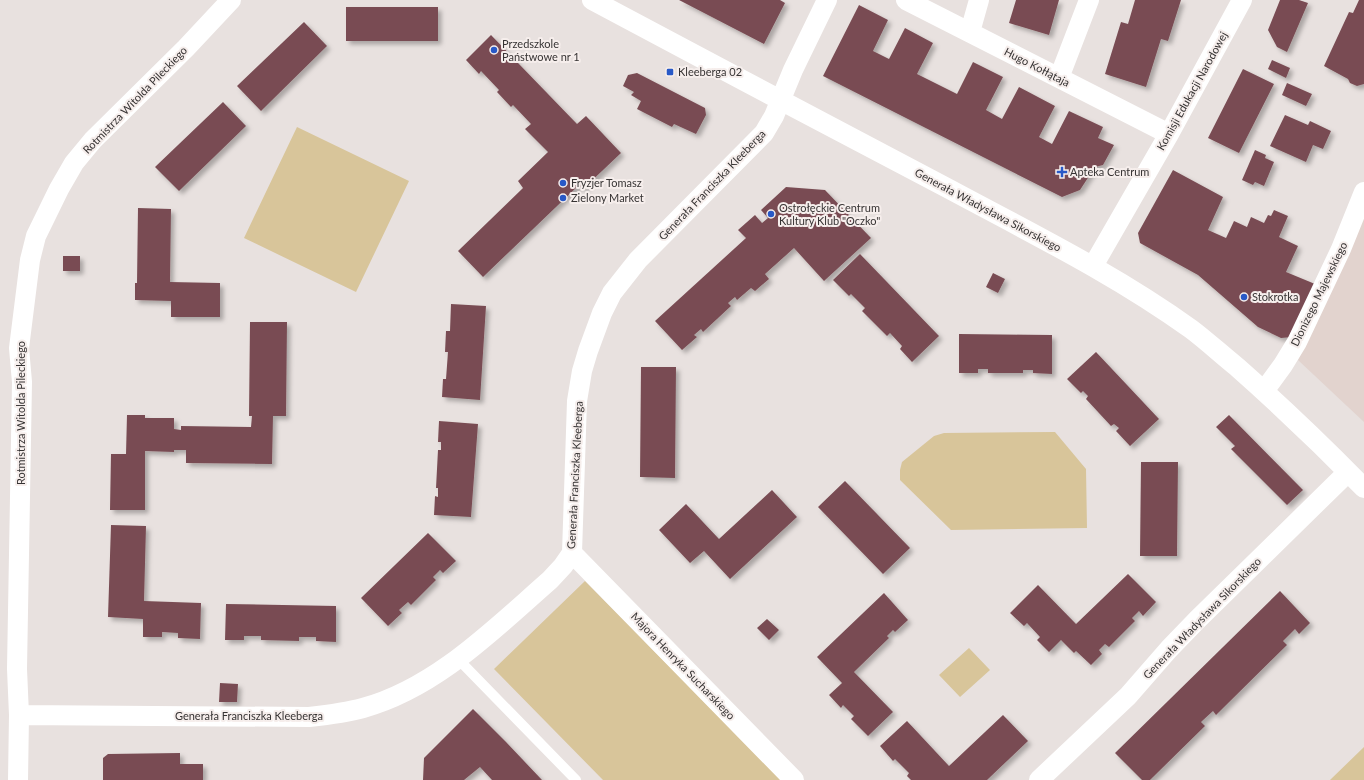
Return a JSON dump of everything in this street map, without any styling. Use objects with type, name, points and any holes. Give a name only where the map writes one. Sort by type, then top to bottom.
[{"type":"street","name":"Rotmistrza Witolda Pileckiego","points":[[18,780],[19,715],[17,669],[22,388],[19,348],[30,260],[36,236],[59,189],[74,163],[111,122],[231,0]]},
{"type":"street","name":"Generała Władysława Sikorskiego","points":[[592,0],[1093,266],[1142,295],[1193,331],[1264,391],[1364,488]]},
{"type":"street","name":"Generała Franciszka Kleeberga","points":[[19,715],[309,717],[363,708],[403,692],[458,659],[550,580],[572,553],[577,401],[582,371],[602,313],[612,293],[638,260],[764,133],[774,116],[793,70],[827,0]]},
{"type":"street","name":"Hugo Kołłątaja","points":[[906,0],[1168,134]]},
{"type":"street","points":[[970,32],[979,0]]},
{"type":"street","points":[[1059,78],[1089,0]]},
{"type":"street","name":"Komisji Edukacji Narodowej","points":[[1093,266],[1242,0]]},
{"type":"street","name":"Dionizego Majewskiego","points":[[1264,391],[1283,366],[1297,342],[1341,249],[1364,192]]},
{"type":"street","name":"Generała Władysława Sikorskiego","points":[[1039,780],[1128,696],[1169,649],[1197,620],[1348,472]]},
{"type":"street","name":"Majora Henryka Sucharskiego","points":[[572,553],[794,780]]},
{"type":"lane","points":[[458,659],[576,780]]},
{"type":"shaded area","points":[[297,127],[409,181],[356,292],[244,238]]},
{"type":"shaded area","points":[[1364,216],[1364,422],[1298,360]]},
{"type":"shaded area","points":[[1055,432],[1086,469],[1087,528],[951,530],[900,480],[902,462],[934,436],[944,433]]},
{"type":"shaded area","points":[[585,581],[781,780],[603,780],[494,669]]},
{"type":"shaded area","points":[[969,648],[990,670],[960,697],[939,675]]},
{"type":"shaded area","points":[[1364,747],[1364,780],[1330,780]]},
{"type":"building","points":[[679,0],[780,0],[785,3],[764,44]]},
{"type":"building","points":[[1016,0],[1059,0],[1049,35],[1009,23]]},
{"type":"building","points":[[1135,0],[1181,0],[1168,41],[1161,39],[1146,87],[1105,74],[1121,22],[1128,24]]},
{"type":"building","points":[[1280,0],[1299,0],[1308,3],[1287,52],[1277,47],[1268,30]]},
{"type":"building","points":[[1359,0],[1364,0],[1364,84],[1357,86],[1350,83],[1348,79],[1324,66],[1349,12],[1353,13]]},
{"type":"building","points":[[859,5],[888,20],[873,51],[889,59],[905,28],[933,43],[917,74],[957,94],[973,62],[1003,77],[986,110],[1002,119],[1019,87],[1055,106],[1039,137],[1052,144],[1069,111],[1103,127],[1098,138],[1114,145],[1103,165],[1095,167],[1080,190],[1062,197],[823,76]]},
{"type":"building","points":[[346,7],[438,7],[438,41],[346,41]]},
{"type":"building","points":[[304,22],[327,46],[261,111],[237,86]]},
{"type":"building","points":[[491,35],[577,124],[586,116],[621,153],[583,189],[579,185],[483,277],[458,251],[523,188],[518,181],[548,152],[525,129],[531,124],[513,105],[511,107],[497,92],[499,90],[481,71],[479,74],[466,60]]},
{"type":"building","points":[[1272,60],[1290,68],[1286,78],[1268,69]]},
{"type":"building","points":[[1243,69],[1274,84],[1239,153],[1208,138]]},
{"type":"building","points":[[637,73],[705,108],[706,115],[696,134],[674,124],[672,127],[637,109],[641,101],[631,95],[634,92],[623,86],[628,75]]},
{"type":"building","points":[[1287,83],[1312,94],[1306,106],[1282,95]]},
{"type":"building","points":[[223,102],[246,126],[179,191],[155,167]]},
{"type":"building","points":[[1285,115],[1308,125],[1310,121],[1331,131],[1323,149],[1313,145],[1306,162],[1270,146]]},
{"type":"building","points":[[1255,150],[1266,155],[1265,158],[1274,162],[1264,186],[1255,182],[1253,185],[1242,180]]},
{"type":"building","points":[[1173,170],[1223,197],[1208,230],[1226,238],[1234,221],[1247,227],[1251,217],[1264,223],[1268,215],[1271,216],[1274,210],[1288,216],[1279,237],[1298,246],[1286,272],[1315,284],[1292,337],[1281,338],[1258,327],[1198,275],[1140,243],[1138,233]]},
{"type":"building","points":[[786,187],[825,190],[871,238],[824,281],[794,248],[765,274],[769,279],[755,291],[751,288],[737,300],[735,297],[728,303],[731,306],[703,332],[701,329],[694,335],[697,337],[682,350],[655,321],[746,238],[738,230],[755,215],[762,223],[768,218],[761,210]]},
{"type":"building","points":[[138,208],[171,209],[170,282],[220,283],[220,317],[171,317],[171,301],[135,300],[135,283],[137,283]]},
{"type":"building","points":[[860,254],[939,336],[912,362],[900,349],[902,346],[890,333],[887,336],[862,311],[865,308],[851,294],[849,296],[833,280]]},
{"type":"building","points":[[63,256],[80,256],[80,271],[63,271]]},
{"type":"building","points":[[993,273],[1005,279],[998,293],[986,287]]},
{"type":"building","points":[[451,304],[486,306],[480,400],[442,397],[443,379],[446,379],[448,352],[445,352],[446,331],[450,331]]},
{"type":"building","points":[[250,322],[287,322],[286,416],[273,416],[272,464],[186,463],[186,450],[174,450],[174,452],[145,451],[145,510],[110,510],[111,454],[126,454],[127,415],[145,415],[145,418],[174,418],[174,429],[181,430],[181,426],[251,427],[252,416],[249,416]]},
{"type":"building","points":[[959,334],[1052,335],[1052,374],[1033,373],[1033,370],[1023,370],[1023,373],[988,373],[988,369],[978,369],[978,373],[959,373]]},
{"type":"building","points":[[1096,352],[1159,419],[1130,446],[1116,431],[1119,428],[1114,424],[1111,426],[1086,399],[1088,396],[1083,391],[1081,393],[1067,379]]},
{"type":"building","points":[[641,367],[676,367],[675,478],[640,477]]},
{"type":"building","points":[[1229,415],[1303,490],[1287,505],[1231,449],[1235,446],[1216,427]]},
{"type":"building","points":[[439,421],[478,424],[471,517],[434,515],[435,496],[438,497],[438,488],[436,488],[438,450],[441,450],[441,442],[438,442]]},
{"type":"building","points":[[1141,462],[1178,462],[1177,556],[1140,556]]},
{"type":"building","points":[[845,481],[910,548],[883,574],[818,507]]},
{"type":"building","points":[[772,490],[797,517],[730,579],[704,551],[690,563],[659,530],[686,504],[719,539]]},
{"type":"building","points":[[111,525],[146,526],[144,601],[201,603],[200,639],[178,638],[178,633],[162,632],[162,637],[143,637],[143,619],[108,617]]},
{"type":"building","points":[[428,533],[456,561],[443,573],[440,570],[433,577],[436,580],[411,605],[408,602],[399,610],[402,613],[388,626],[361,598]]},
{"type":"building","points":[[1128,574],[1156,602],[1143,616],[1139,611],[1132,618],[1135,621],[1109,647],[1105,644],[1099,650],[1102,654],[1091,665],[1076,651],[1074,653],[1061,640],[1049,652],[1037,640],[1040,637],[1027,623],[1024,626],[1010,613],[1038,585],[1076,624]]},
{"type":"building","points":[[1280,591],[1310,623],[1299,634],[1295,629],[1283,641],[1287,645],[1216,715],[1213,711],[1201,722],[1205,726],[1150,780],[1142,780],[1115,753]]},
{"type":"building","points":[[884,593],[908,620],[895,632],[893,630],[887,636],[889,638],[854,672],[893,712],[868,736],[851,719],[854,716],[843,705],[841,708],[829,695],[842,683],[817,657]]},
{"type":"building","points":[[226,604],[336,606],[336,642],[316,641],[316,637],[299,637],[299,641],[261,640],[261,636],[244,636],[244,640],[225,640]]},
{"type":"building","points":[[767,619],[779,630],[769,640],[757,628]]},
{"type":"building","points":[[220,683],[238,684],[237,702],[219,702]]},
{"type":"building","points":[[473,709],[542,780],[492,780],[480,767],[464,780],[423,780],[424,758]]},
{"type":"building","points":[[1003,715],[1028,741],[987,780],[911,780],[907,776],[909,773],[895,759],[893,761],[880,746],[907,721],[949,766]]},
{"type":"building","points":[[180,753],[180,764],[203,764],[203,780],[103,780],[103,758],[108,754]]},
{"type":"place","name":"Przedszkole Państwowe nr 1","points":[[494,50]]},
{"type":"place","name":"Kleeberga 02","points":[[670,72]]},
{"type":"place","name":"Apteka Centrum","points":[[1062,172]]},
{"type":"place","name":"Fryzjer Tomasz","points":[[563,183]]},
{"type":"place","name":"Zielony Market","points":[[563,198]]},
{"type":"place","name":"Ostrołęckie Centrum Kultury Klub \"Oczko\"","points":[[771,214]]},
{"type":"place","name":"Stokrotka","points":[[1244,297]]}]
